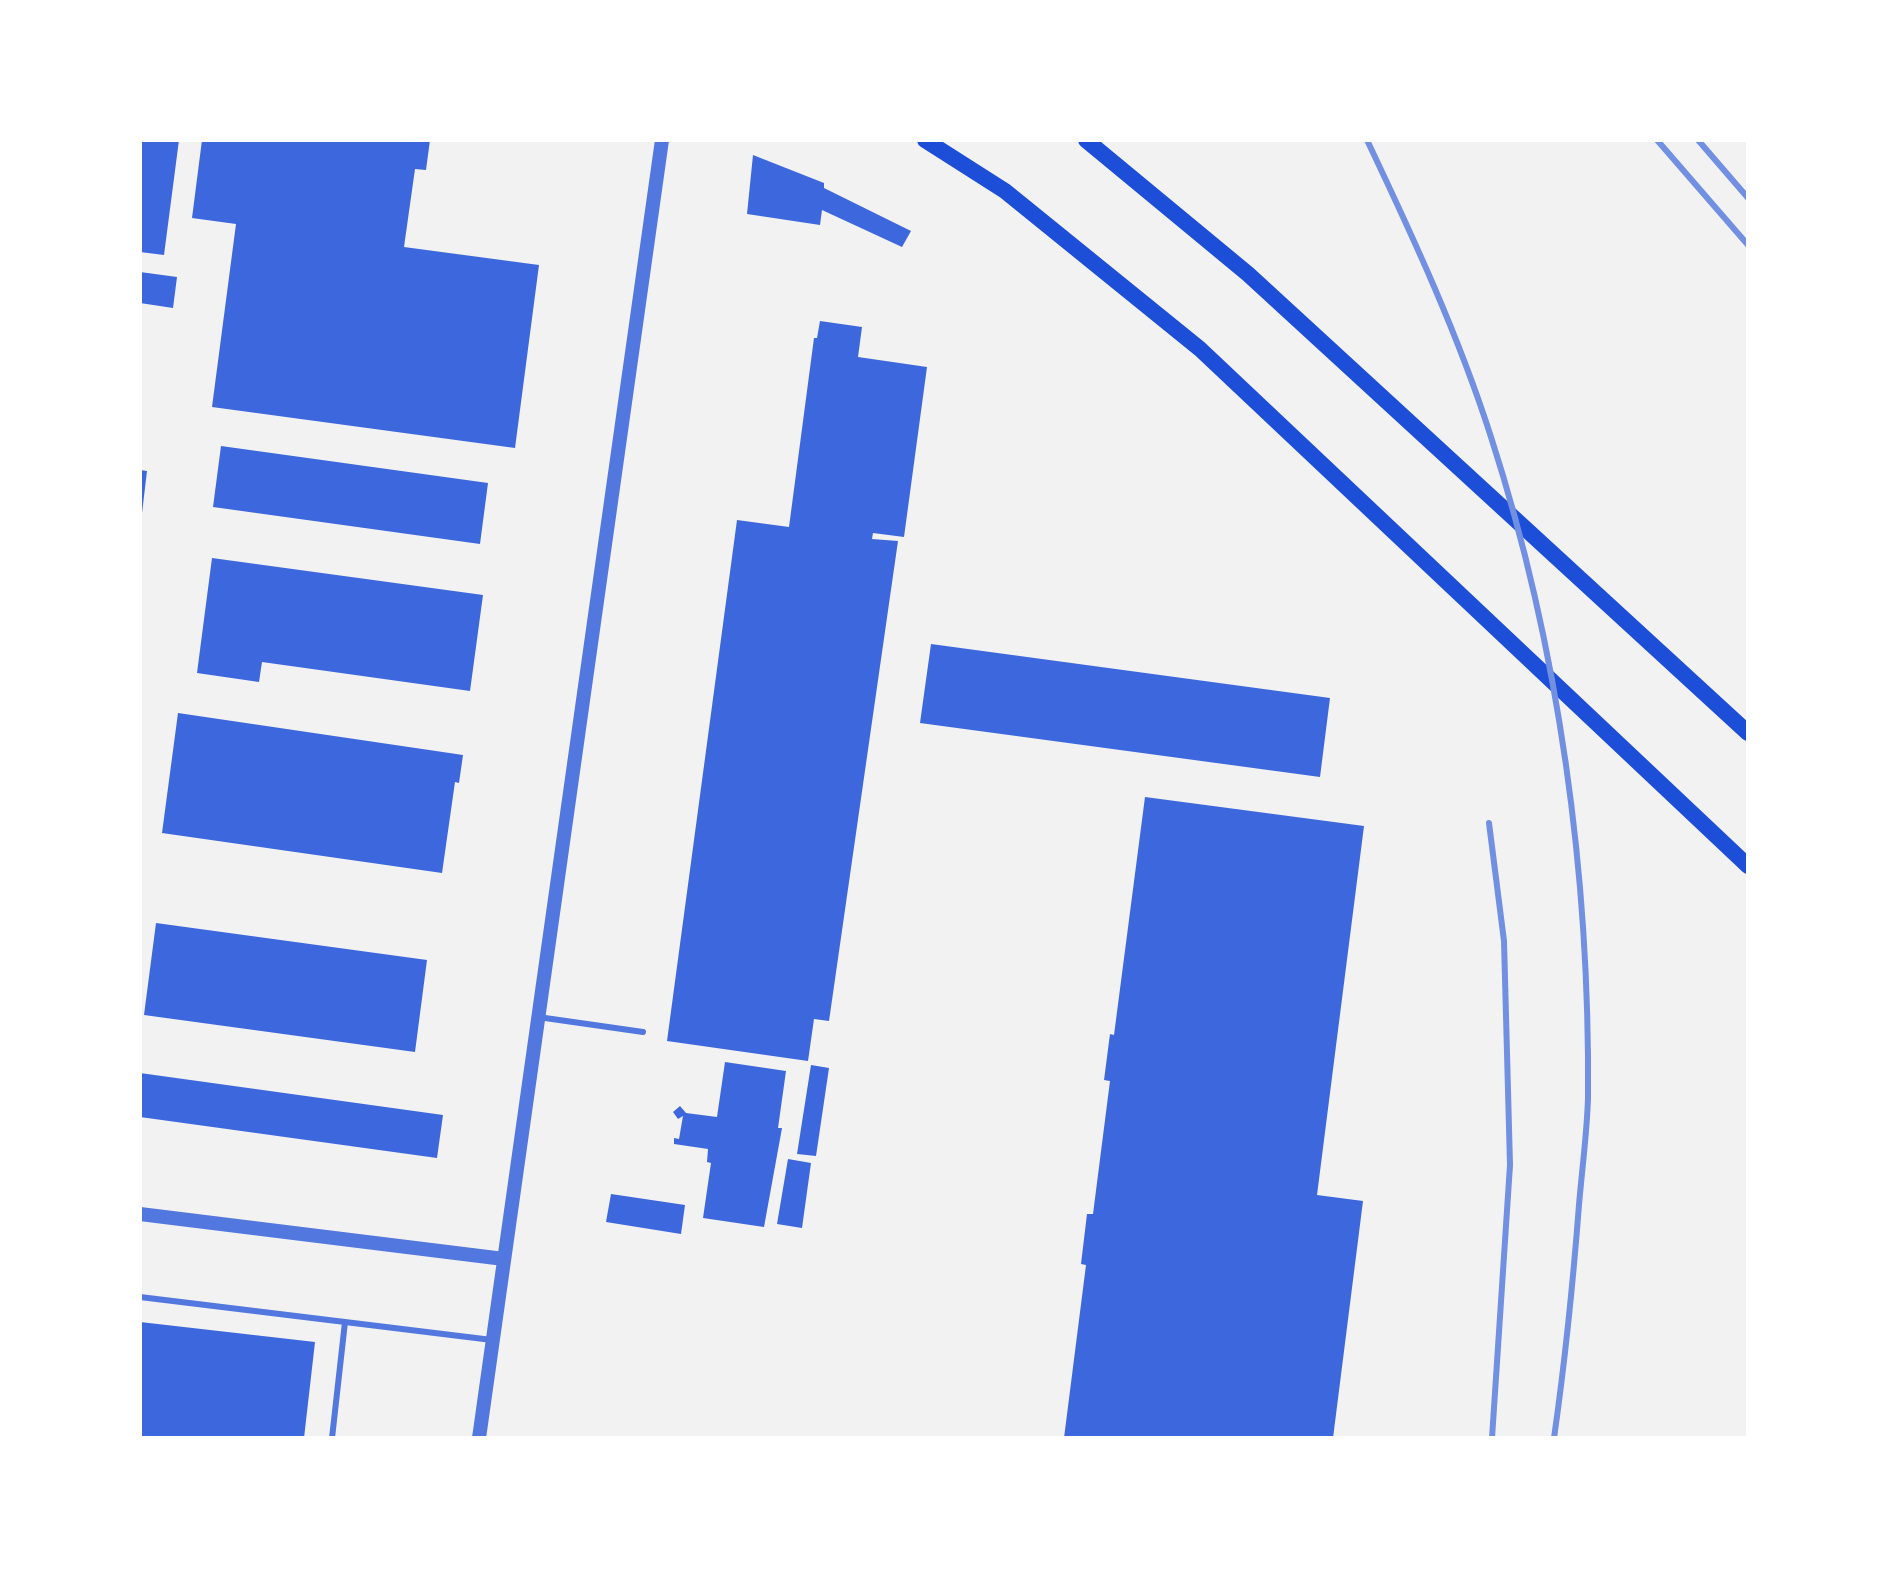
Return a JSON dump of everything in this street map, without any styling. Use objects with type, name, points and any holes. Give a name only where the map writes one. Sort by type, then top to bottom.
[{"type":"main road","points":[[925,140],[1005,191],[1200,349],[1748,866]]},
{"type":"main road","points":[[1086,140],[1248,274],[1748,733]]},
{"type":"street","points":[[479,1438],[662,140]]},
{"type":"street","points":[[140,1214],[504,1259]]},
{"type":"lane","points":[[538,1017],[643,1032]]},
{"type":"lane","points":[[140,1297],[492,1340]]},
{"type":"lane","points":[[332,1438],[345,1322]]},
{"type":"building","points":[[141,140],[179,140],[164,255],[140,252]]},
{"type":"building","points":[[202,140],[430,140],[426,170],[415,169],[404,247],[539,265],[515,448],[212,407],[236,224],[192,218]]},
{"type":"building","points":[[753,155],[824,183],[824,188],[911,231],[902,247],[822,210],[820,225],[747,214]]},
{"type":"building","points":[[140,272],[177,277],[173,308],[140,303]]},
{"type":"building","points":[[820,321],[862,327],[858,357],[927,367],[904,537],[873,533],[872,539],[898,541],[829,1021],[814,1019],[808,1061],[667,1041],[737,520],[789,527],[814,338],[817,338]]},
{"type":"building","points":[[221,446],[488,483],[480,544],[213,507]]},
{"type":"building","points":[[140,470],[147,471],[142,513],[140,512]]},
{"type":"building","points":[[212,558],[483,595],[470,691],[262,662],[259,682],[197,673]]},
{"type":"building","points":[[931,644],[1330,698],[1320,777],[920,723]]},
{"type":"building","points":[[178,713],[463,755],[459,783],[455,782],[442,873],[162,833]]},
{"type":"building","points":[[1145,797],[1364,826],[1317,1195],[1363,1201],[1333,1438],[1064,1438],[1086,1265],[1081,1264],[1087,1214],[1093,1214],[1110,1081],[1104,1080],[1110,1034],[1114,1035]]},
{"type":"building","points":[[156,923],[427,960],[415,1052],[144,1015]]},
{"type":"building","points":[[725,1062],[786,1071],[778,1128],[782,1128],[764,1227],[703,1218],[711,1163],[707,1162],[708,1149],[674,1144],[674,1138],[679,1139],[683,1116],[678,1119],[673,1112],[680,1106],[686,1113],[717,1117]]},
{"type":"building","points":[[811,1065],[829,1068],[816,1156],[797,1154]]},
{"type":"building","points":[[140,1073],[443,1115],[437,1158],[140,1117]]},
{"type":"building","points":[[788,1159],[811,1163],[802,1228],[777,1224]]},
{"type":"building","points":[[611,1194],[685,1205],[681,1234],[606,1222]]},
{"type":"building","points":[[140,1322],[315,1342],[304,1438],[140,1438]]},
{"type":"railway","points":[[1367,140],[1449,323],[1491,437],[1535,598],[1566,763],[1583,931],[1588,1098],[1571,1293],[1554,1438]]},
{"type":"railway","points":[[1657,140],[1748,245]]},
{"type":"railway","points":[[1698,140],[1748,198]]},
{"type":"railway","points":[[1489,823],[1504,941],[1510,1165],[1492,1438]]}]
